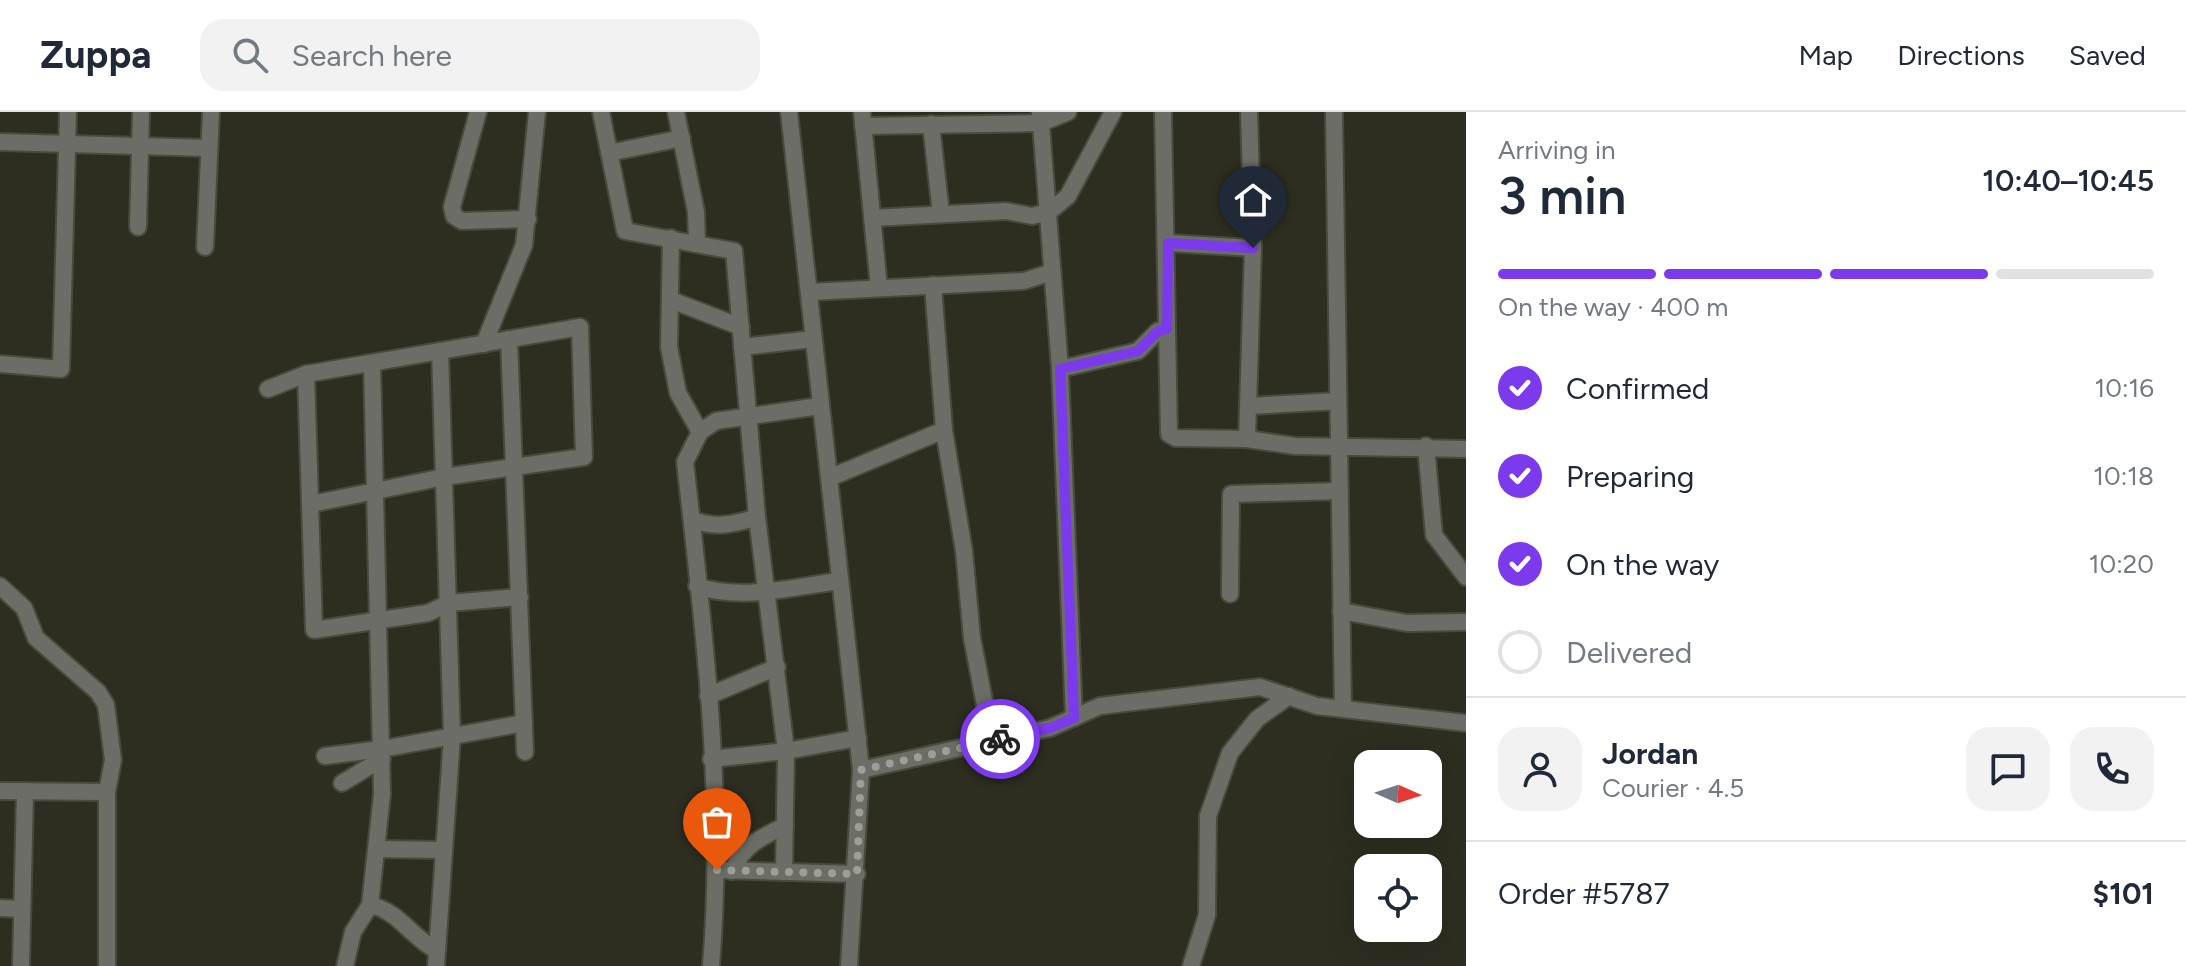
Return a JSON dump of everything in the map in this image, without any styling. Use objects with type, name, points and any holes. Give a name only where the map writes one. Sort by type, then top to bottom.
[{"type":"street","points":[[0,364],[61,369],[68,112]]},
{"type":"street","points":[[138,227],[141,112]]},
{"type":"street","points":[[205,247],[211,112]]},
{"type":"street","points":[[478,112],[452,207],[454,216],[462,221],[528,219]]},
{"type":"street","points":[[484,344],[524,245],[537,112]]},
{"type":"street","points":[[601,112],[625,231],[734,251],[757,517],[786,751],[784,872]]},
{"type":"street","points":[[676,112],[696,212],[697,242]]},
{"type":"street","points":[[789,112],[861,770],[849,966]]},
{"type":"street","points":[[879,288],[863,119],[931,124],[1040,117],[1068,112]]},
{"type":"street","points":[[872,218],[1006,211],[1032,216],[1049,212],[1068,196],[1113,112]]},
{"type":"street","points":[[1163,112],[1168,243],[1169,434],[1176,438],[1247,439],[1295,446],[1466,449]]},
{"type":"street","points":[[1247,439],[1253,248],[1249,112]]},
{"type":"street","points":[[1334,112],[1343,708]]},
{"type":"street","points":[[1040,117],[1060,369],[1074,718]]},
{"type":"street","points":[[931,124],[941,214]]},
{"type":"street","points":[[609,153],[682,138]]},
{"type":"street","points":[[0,142],[208,148]]},
{"type":"street","points":[[671,238],[669,347],[678,393],[700,432]]},
{"type":"street","points":[[1168,243],[1253,248]]},
{"type":"street","points":[[810,292],[1024,281],[1052,272]]},
{"type":"street","points":[[933,285],[944,430],[966,564],[972,638],[992,741]]},
{"type":"street","points":[[671,300],[741,327]]},
{"type":"street","points":[[268,389],[306,374],[580,327],[584,457],[444,477],[311,504]]},
{"type":"street","points":[[1060,369],[1138,351],[1158,331],[1167,329]]},
{"type":"street","points":[[509,339],[525,752]]},
{"type":"street","points":[[742,347],[813,339]]},
{"type":"street","points":[[436,958],[452,737],[440,351]]},
{"type":"street","points":[[345,966],[353,932],[370,905],[378,849],[382,754],[372,363]]},
{"type":"street","points":[[306,374],[314,630],[428,613],[449,603],[520,597]]},
{"type":"street","points":[[1248,406],[1338,401]]},
{"type":"street","points":[[711,966],[725,871],[711,759],[708,696],[685,462],[700,432],[716,421],[820,406]]},
{"type":"street","points":[[829,478],[944,430]]},
{"type":"street","points":[[1426,446],[1434,535],[1466,577]]},
{"type":"street","points":[[1230,594],[1231,494],[1340,491]]},
{"type":"street","points":[[692,520],[710,526],[735,524],[757,517]]},
{"type":"street","points":[[697,586],[724,591],[766,590],[839,581]]},
{"type":"street","points":[[0,586],[24,608],[36,638],[98,692],[106,705],[113,760],[107,792],[107,966]]},
{"type":"street","points":[[1341,611],[1407,623],[1466,622]]},
{"type":"street","points":[[708,696],[777,667]]},
{"type":"street","points":[[861,770],[1050,728],[1100,706],[1260,687],[1317,706],[1466,723]]},
{"type":"street","points":[[1191,966],[1207,915],[1208,816],[1230,753],[1257,719],[1289,696]]},
{"type":"street","points":[[325,756],[382,754],[524,723]]},
{"type":"street","points":[[711,759],[786,751],[858,738]]},
{"type":"street","points":[[342,783],[382,754]]},
{"type":"street","points":[[0,791],[107,792]]},
{"type":"street","points":[[21,966],[25,791]]},
{"type":"street","points":[[725,871],[754,841],[785,826]]},
{"type":"street","points":[[378,849],[444,850]]},
{"type":"street","points":[[725,871],[857,874]]},
{"type":"street","points":[[370,905],[388,909],[426,944],[436,958]]},
{"type":"street","points":[[0,908],[22,909]]},
{"type":"way so far","points":[[717,870],[857,874],[861,770],[1000,739]]},
{"type":"route","points":[[1000,739],[1050,728],[1074,718],[1060,369],[1138,351],[1158,331],[1167,329],[1168,243],[1253,248]]}]
